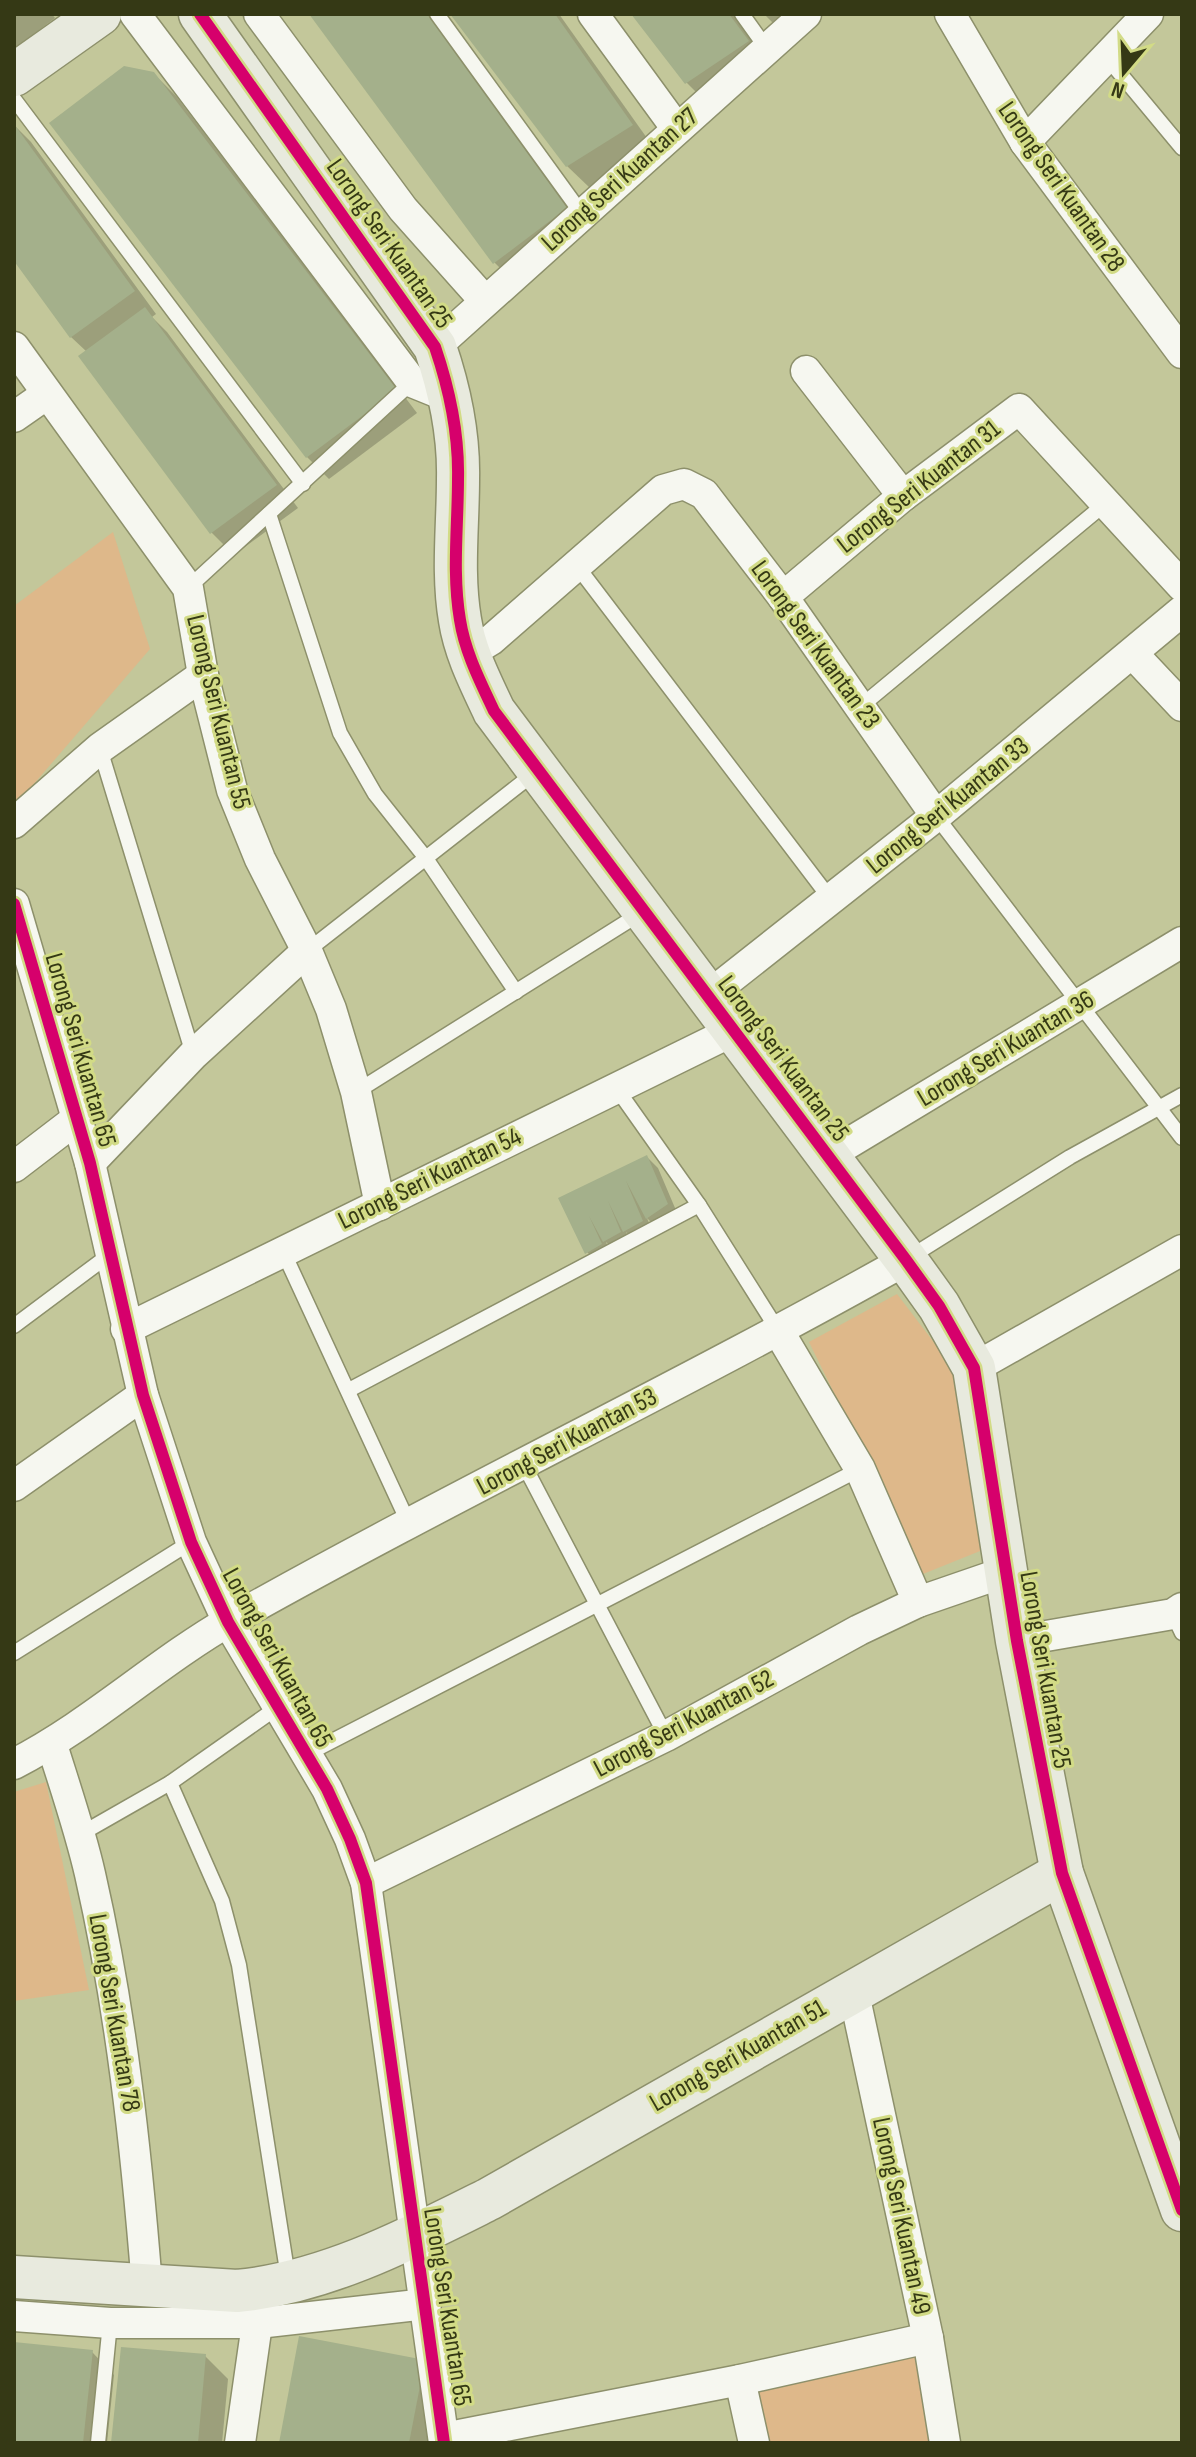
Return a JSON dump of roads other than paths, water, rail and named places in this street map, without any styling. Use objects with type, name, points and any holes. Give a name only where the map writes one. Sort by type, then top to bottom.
[{"type":"street","points":[[135,14],[430,389]]},
{"type":"street","name":"Lorong Seri Kuantan 25","points":[[200,14],[435,347],[430,389],[458,475],[455,557],[458,603],[468,654],[494,711],[829,1155],[963,1343],[974,1368],[1017,1641],[1062,1873],[1182,2210]]},
{"type":"street","points":[[259,14],[403,209],[485,301]]},
{"type":"street","points":[[593,14],[677,129]]},
{"type":"street","name":"Lorong Seri Kuantan 27","points":[[435,347],[806,14]]},
{"type":"street","name":"Lorong Seri Kuantan 28","points":[[950,14],[1025,142],[1182,353]]},
{"type":"street","points":[[1025,142],[1148,14]]},
{"type":"street","points":[[14,75],[93,16]]},
{"type":"street","name":"Lorong Seri Kuantan 55","points":[[14,347],[188,588],[203,675],[232,790],[260,859],[307,951],[331,1009],[356,1092],[380,1205]]},
{"type":"street","points":[[806,371],[903,496]]},
{"type":"street","points":[[14,417],[47,394]]},
{"type":"street","name":"Lorong Seri Kuantan 31","points":[[783,597],[903,496],[1019,409],[1182,586]]},
{"type":"street","name":"Lorong Seri Kuantan 23","points":[[577,566],[663,490],[684,484],[704,494],[783,597],[936,816]]},
{"type":"street","points":[[468,654],[491,640],[577,566]]},
{"type":"street","name":"Lorong Seri Kuantan 33","points":[[708,996],[832,901],[1182,611]]},
{"type":"street","points":[[1133,654],[1182,706]]},
{"type":"street","points":[[14,823],[100,748],[203,675]]},
{"type":"street","name":"Lorong Seri Kuantan 65","points":[[14,904],[90,1163],[143,1395],[191,1542],[228,1622],[350,1839],[366,1883],[444,2441]]},
{"type":"street","name":"Lorong Seri Kuantan 36","points":[[829,1155],[1182,942]]},
{"type":"street","points":[[90,1163],[193,1055],[307,951]]},
{"type":"street","name":"Lorong Seri Kuantan 54","points":[[126,1329],[282,1249],[380,1205],[735,1030]]},
{"type":"street","points":[[14,1167],[78,1118]]},
{"type":"street","points":[[974,1368],[1182,1250]]},
{"type":"street","name":"Lorong Seri Kuantan 53","points":[[14,1764],[52,1745],[228,1622],[409,1524],[779,1332],[906,1260]]},
{"type":"street","points":[[779,1332],[860,1469],[918,1602]]},
{"type":"street","points":[[14,1486],[143,1395]]},
{"type":"street","name":"Lorong Seri Kuantan 52","points":[[366,1883],[666,1736],[918,1602],[1005,1572]]},
{"type":"street","points":[[1017,1641],[1179,1618]]},
{"type":"street","name":"Lorong Seri Kuantan 78","points":[[52,1745],[79,1835],[118,2015],[135,2136],[147,2286]]},
{"type":"street","name":"Lorong Seri Kuantan 51","points":[[14,2277],[269,2298],[414,2236],[489,2199],[853,1989],[1062,1873]]},
{"type":"street","name":"Lorong Seri Kuantan 49","points":[[853,1989],[928,2338],[945,2443]]},
{"type":"street","points":[[14,2316],[110,2323],[269,2298],[426,2304]]},
{"type":"street","points":[[240,2443],[269,2298]]},
{"type":"street","points":[[444,2441],[928,2338]]},
{"type":"street","points":[[740,2380],[754,2443]]},
{"type":"lane","points":[[437,14],[582,214]]},
{"type":"lane","points":[[742,14],[767,49]]},
{"type":"lane","points":[[1108,59],[1182,148]]},
{"type":"lane","points":[[14,99],[303,484]]},
{"type":"lane","points":[[188,588],[303,484],[430,389]]},
{"type":"lane","points":[[860,707],[1106,503]]},
{"type":"lane","points":[[269,514],[340,733],[375,794],[425,857],[516,992]]},
{"type":"lane","points":[[577,566],[832,901]]},
{"type":"lane","points":[[100,748],[193,1055]]},
{"type":"lane","points":[[307,951],[538,770]]},
{"type":"lane","points":[[936,816],[1182,1138]]},
{"type":"lane","points":[[356,1092],[645,911]]},
{"type":"lane","points":[[617,1089],[699,1205],[779,1332]]},
{"type":"lane","points":[[906,1260],[1070,1157],[1182,1095]]},
{"type":"lane","points":[[349,1390],[699,1205]]},
{"type":"lane","points":[[282,1249],[409,1524]]},
{"type":"lane","points":[[14,1326],[109,1255]]},
{"type":"lane","points":[[524,1465],[666,1736]]},
{"type":"lane","points":[[305,1755],[596,1602],[860,1469]]},
{"type":"lane","points":[[14,1653],[191,1542]]},
{"type":"lane","points":[[79,1835],[170,1783],[278,1707]]},
{"type":"lane","points":[[170,1783],[222,1901],[239,1965],[269,2298]]},
{"type":"lane","points":[[98,2443],[110,2323]]}]
